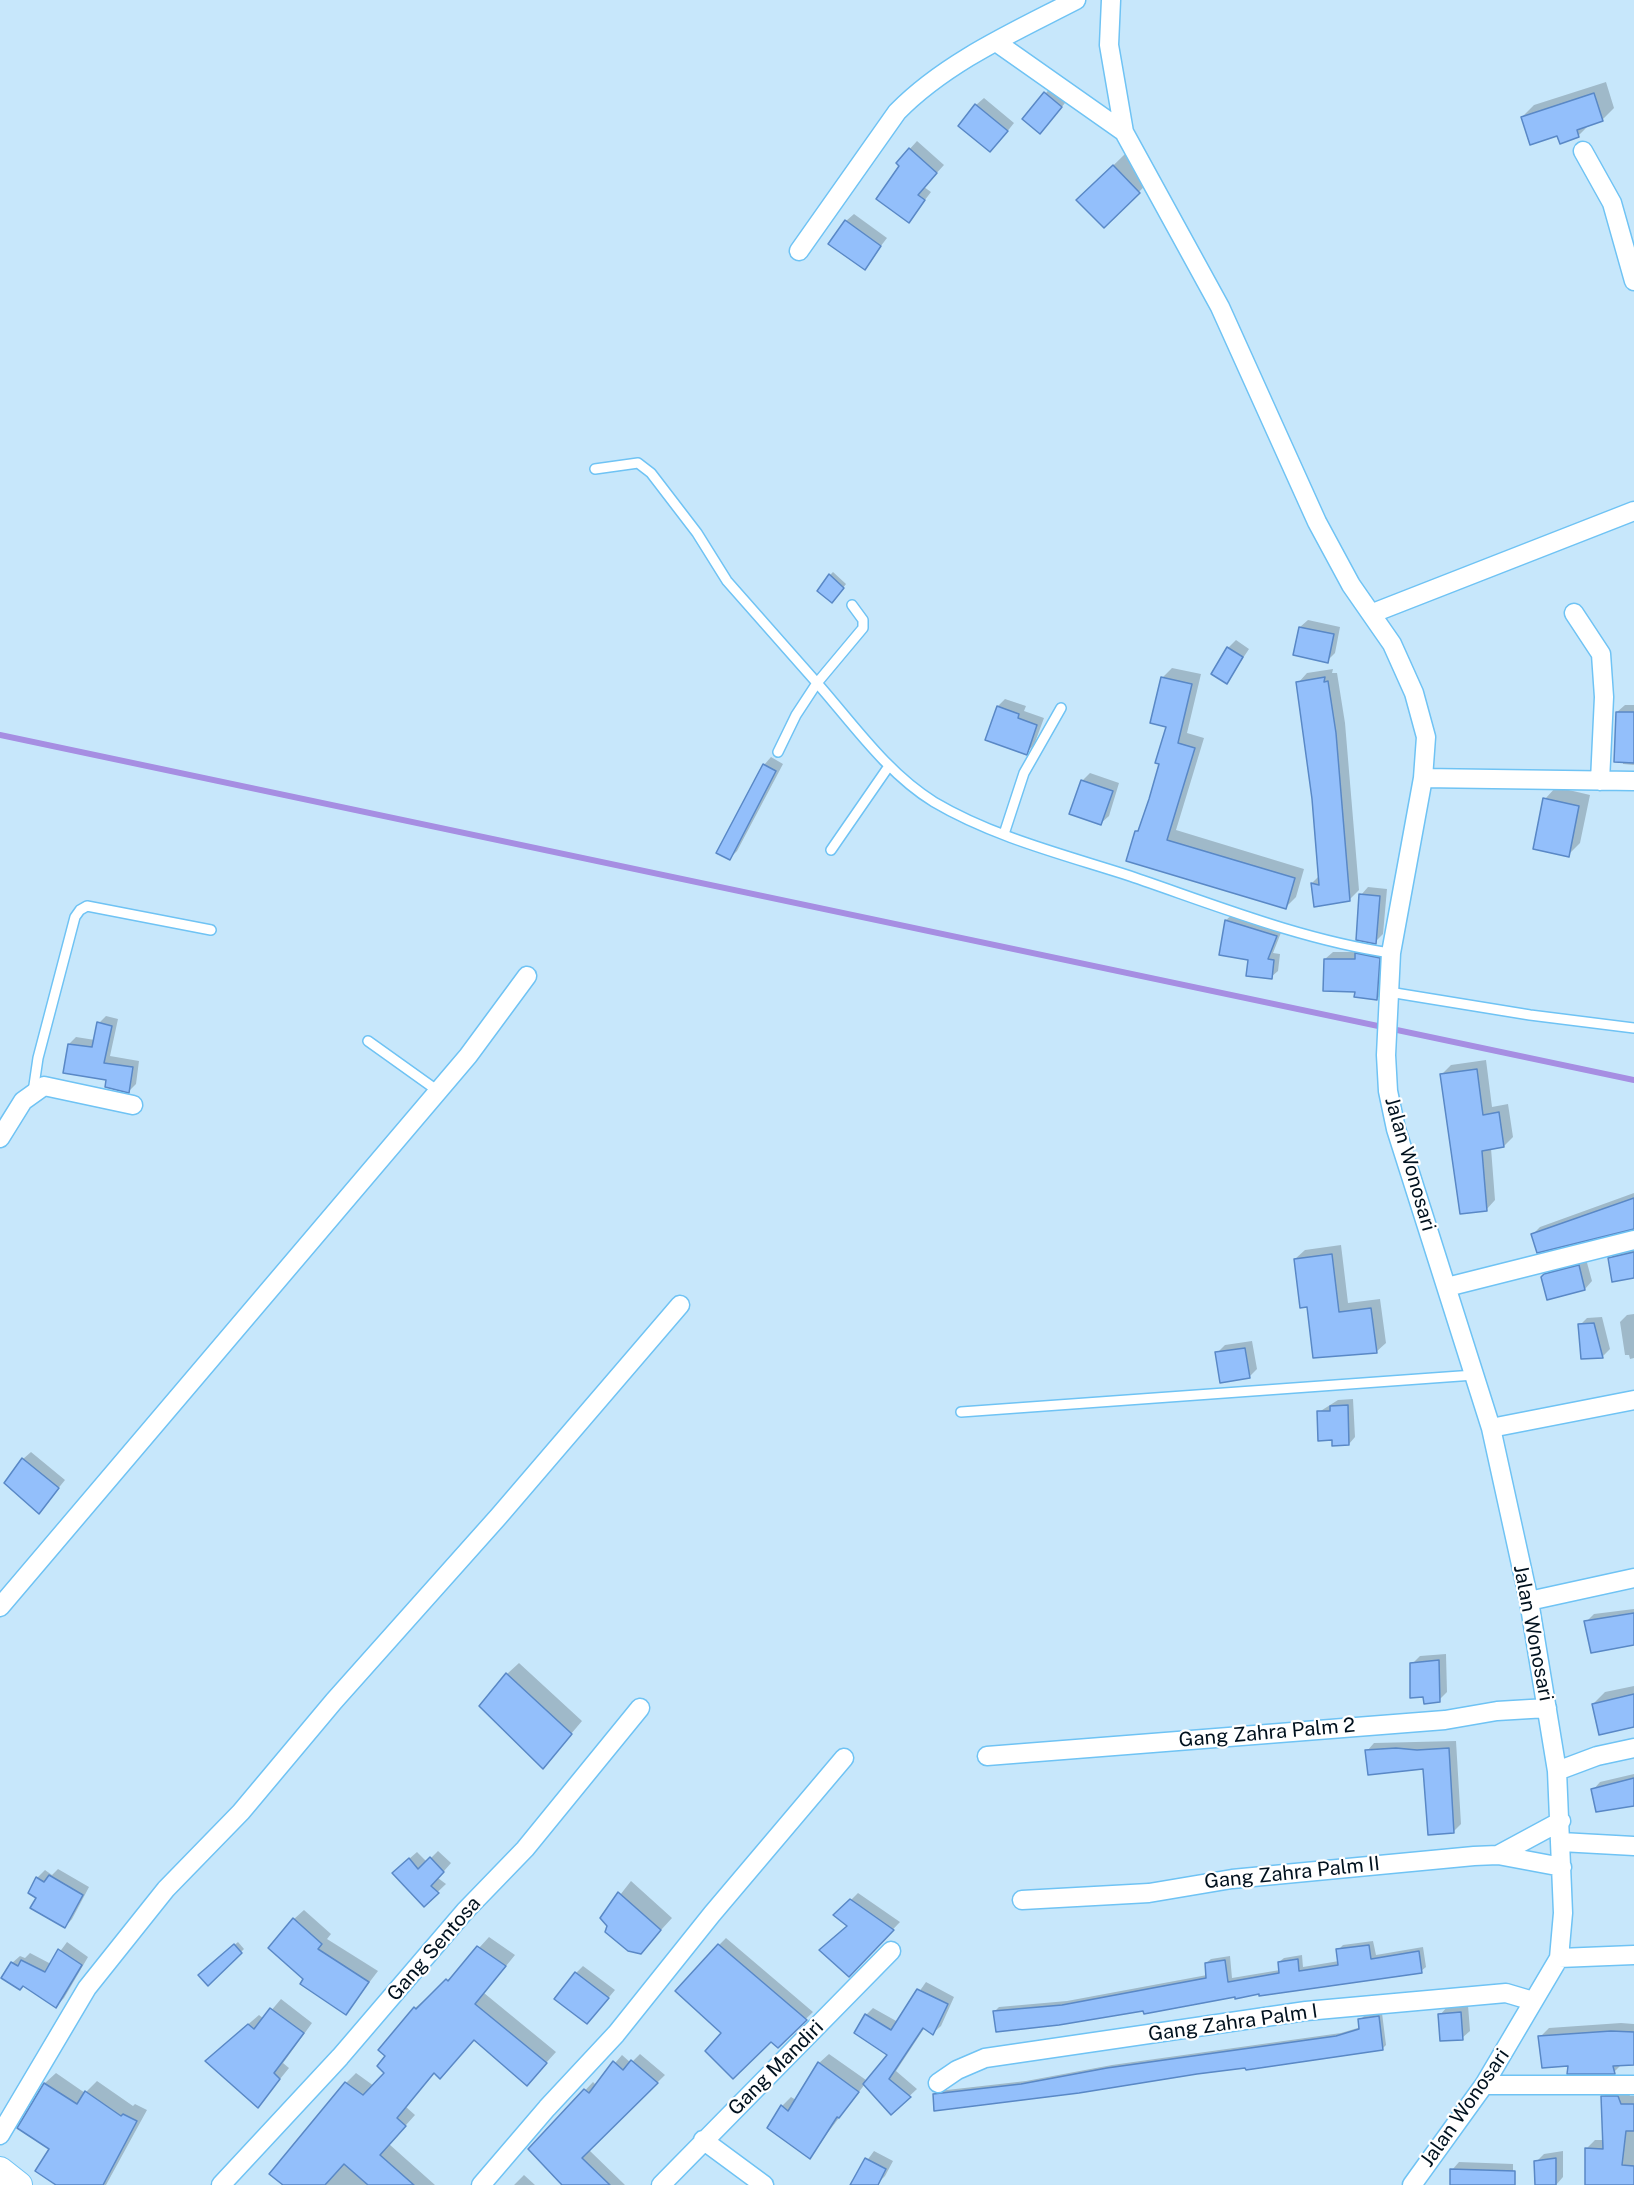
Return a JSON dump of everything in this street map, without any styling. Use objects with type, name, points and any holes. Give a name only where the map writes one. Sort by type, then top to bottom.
[{"type":"street","points":[[799,251],[897,112],[914,94],[996,42],[1076,0]]},
{"type":"street","points":[[1111,0],[1109,45],[1124,132]]},
{"type":"street","points":[[996,42],[1124,132]]},
{"type":"street","name":"Jalan Wonosari","points":[[1124,132],[1220,307],[1317,522],[1351,585],[1373,613],[1392,644],[1414,693],[1426,737],[1423,778],[1391,953],[1386,1055],[1388,1091],[1396,1129],[1491,1428],[1529,1600],[1557,1771],[1562,1842],[1563,1913],[1559,1959],[1484,2085],[1412,2185]]},
{"type":"street","points":[[1583,151],[1612,203],[1634,281]]},
{"type":"street","points":[[1373,613],[1634,511]]},
{"type":"street","points":[[1574,613],[1601,654],[1604,697],[1600,781]]},
{"type":"street","points":[[1423,778],[1634,781]]},
{"type":"street","points":[[0,1607],[438,1091],[527,976]]},
{"type":"street","points":[[0,1138],[33,1092],[44,1086],[133,1105]]},
{"type":"street","points":[[1447,1287],[1634,1240]]},
{"type":"street","points":[[0,2135],[87,1988],[166,1888],[241,1812],[333,1701],[499,1515],[680,1305]]},
{"type":"street","points":[[1491,1428],[1634,1400]]},
{"type":"street","points":[[1529,1600],[1634,1578]]},
{"type":"street","name":"Gang Sentosa","points":[[221,2185],[340,2057],[465,1911],[525,1849],[640,1708]]},
{"type":"street","name":"Gang Zahra Palm 2","points":[[987,1756],[1445,1719],[1497,1711],[1547,1708]]},
{"type":"street","points":[[1557,1771],[1597,1756],[1634,1748]]},
{"type":"street","points":[[481,2185],[547,2108],[616,2034],[712,1914],[844,1758]]},
{"type":"street","points":[[1498,1855],[1561,1821]]},
{"type":"street","points":[[1562,1842],[1634,1846]]},
{"type":"street","name":"Gang Zahra Palm II","points":[[1022,1900],[1149,1893],[1232,1879],[1350,1869],[1411,1860],[1498,1855],[1562,1867]]},
{"type":"street","name":"Gang Mandiri","points":[[661,2185],[891,1951]]},
{"type":"street","points":[[1559,1959],[1634,1955]]},
{"type":"street","name":"Gang Zahra Palm I","points":[[938,2083],[957,2070],[985,2058],[1306,2011],[1506,1992],[1533,2001]]},
{"type":"street","points":[[1484,2085],[1634,2085]]},
{"type":"street","points":[[703,2140],[764,2185]]},
{"type":"street","points":[[0,2170],[19,2185]]},
{"type":"lane","points":[[595,469],[638,463],[651,473],[697,533],[727,581],[889,766],[933,801],[1004,834],[1336,943],[1391,953]]},
{"type":"lane","points":[[778,752],[796,715],[817,682],[863,628],[863,620],[852,605]]},
{"type":"lane","points":[[1004,834],[1024,773],[1061,708]]},
{"type":"lane","points":[[831,850],[889,766]]},
{"type":"lane","points":[[33,1092],[41,1047],[75,917],[80,909],[87,906],[211,930]]},
{"type":"lane","points":[[1389,996],[1634,1028]]},
{"type":"lane","points":[[368,1041],[438,1091]]},
{"type":"lane","points":[[961,1412],[1474,1375]]},
{"type":"building","points":[[1044,92],[1062,107],[1040,134],[1022,119]]},
{"type":"building","points":[[1594,93],[1603,121],[1577,130],[1579,137],[1560,144],[1557,136],[1530,145],[1521,117]]},
{"type":"building","points":[[975,104],[1008,131],[990,152],[958,126]]},
{"type":"building","points":[[909,148],[937,173],[918,195],[925,200],[909,223],[876,199],[899,166],[896,163]]},
{"type":"building","points":[[1113,165],[1140,193],[1104,228],[1076,200]]},
{"type":"building","points":[[845,220],[881,246],[865,270],[828,244]]},
{"type":"building","points":[[829,574],[844,588],[832,603],[817,591]]},
{"type":"building","points":[[1299,627],[1334,634],[1328,663],[1293,655]]},
{"type":"building","points":[[1227,647],[1243,657],[1227,684],[1211,674]]},
{"type":"building","points":[[1161,677],[1192,684],[1178,743],[1195,748],[1167,840],[1295,878],[1286,909],[1126,861],[1135,831],[1138,831],[1149,799],[1159,764],[1155,763],[1166,727],[1150,723]]},
{"type":"building","points":[[1325,677],[1324,682],[1328,681],[1336,733],[1350,901],[1314,907],[1311,883],[1319,885],[1312,799],[1296,682]]},
{"type":"building","points":[[997,706],[1019,714],[1018,718],[1037,725],[1027,755],[985,740]]},
{"type":"building","points":[[1616,712],[1634,712],[1634,763],[1614,762]]},
{"type":"building","points":[[763,764],[776,771],[730,860],[716,853]]},
{"type":"building","points":[[1081,780],[1113,791],[1101,825],[1069,814]]},
{"type":"building","points":[[1543,798],[1579,806],[1569,857],[1533,849]]},
{"type":"building","points":[[1359,894],[1380,896],[1376,944],[1356,940]]},
{"type":"building","points":[[1225,920],[1277,936],[1268,959],[1274,960],[1272,979],[1246,976],[1248,960],[1219,955]]},
{"type":"building","points":[[1355,953],[1380,958],[1377,1000],[1354,997],[1355,992],[1323,991],[1324,959],[1355,959]]},
{"type":"building","points":[[97,1022],[112,1026],[104,1063],[133,1067],[129,1093],[105,1087],[106,1080],[63,1073],[68,1044],[92,1047]]},
{"type":"building","points":[[1477,1069],[1483,1115],[1499,1112],[1504,1147],[1482,1151],[1487,1211],[1460,1214],[1440,1074]]},
{"type":"building","points":[[1634,1198],[1634,1229],[1537,1253],[1531,1234]]},
{"type":"building","points":[[1634,1252],[1634,1278],[1612,1282],[1608,1258]]},
{"type":"building","points":[[1332,1254],[1339,1312],[1371,1308],[1377,1353],[1313,1358],[1307,1307],[1300,1308],[1294,1259]]},
{"type":"building","points":[[1579,1265],[1585,1290],[1547,1300],[1541,1277],[1544,1274]]},
{"type":"building","points":[[1594,1323],[1603,1358],[1581,1359],[1578,1324]]},
{"type":"building","points":[[1245,1348],[1250,1378],[1220,1383],[1215,1352]]},
{"type":"building","points":[[1348,1405],[1349,1445],[1332,1446],[1332,1440],[1318,1441],[1317,1411],[1330,1411],[1330,1406]]},
{"type":"building","points":[[22,1458],[59,1488],[39,1514],[4,1483]]},
{"type":"building","points":[[1634,1613],[1634,1645],[1591,1653],[1584,1621]]},
{"type":"building","points":[[1439,1660],[1440,1702],[1424,1704],[1423,1697],[1410,1698],[1410,1663]]},
{"type":"building","points":[[506,1673],[572,1734],[543,1769],[479,1706]]},
{"type":"building","points":[[1634,1694],[1634,1727],[1599,1735],[1592,1704]]},
{"type":"building","points":[[1396,1748],[1417,1750],[1449,1748],[1454,1833],[1428,1835],[1423,1769],[1368,1775],[1365,1750]]},
{"type":"building","points":[[1634,1778],[1634,1806],[1596,1812],[1591,1789]]},
{"type":"building","points":[[430,1857],[444,1872],[431,1886],[439,1893],[424,1907],[392,1873],[409,1858],[418,1869]]},
{"type":"building","points":[[49,1875],[83,1895],[65,1928],[30,1908],[36,1898],[28,1893],[36,1877],[44,1882]]},
{"type":"building","points":[[618,1892],[661,1930],[641,1954],[628,1951],[605,1932],[607,1926],[600,1918]]},
{"type":"building","points":[[850,1899],[894,1930],[849,1977],[819,1950],[847,1926],[833,1915]]},
{"type":"building","points":[[293,1918],[322,1944],[318,1949],[369,1982],[346,2015],[300,1984],[303,1979],[268,1948]]},
{"type":"building","points":[[234,1944],[242,1953],[208,1986],[198,1975]]},
{"type":"building","points":[[718,1944],[807,2020],[778,2048],[771,2042],[733,2079],[705,2051],[721,2033],[675,1991]]},
{"type":"building","points":[[1369,1945],[1371,1959],[1419,1951],[1422,1973],[1259,1996],[1259,1994],[1235,1999],[1235,1997],[1144,2014],[1143,2011],[1059,2025],[996,2032],[993,2011],[1062,2005],[1206,1978],[1205,1963],[1225,1960],[1228,1982],[1279,1973],[1278,1962],[1298,1959],[1299,1971],[1338,1965],[1336,1949]]},
{"type":"building","points":[[477,1946],[506,1966],[475,2004],[547,2063],[527,2086],[474,2040],[440,2079],[434,2073],[397,2118],[406,2126],[380,2155],[414,2185],[368,2185],[344,2164],[325,2185],[283,2185],[269,2174],[345,2082],[363,2095],[384,2073],[377,2066],[385,2056],[378,2050],[414,2007],[416,2009],[446,1979],[448,1981]]},
{"type":"building","points":[[58,1949],[82,1965],[56,2008],[23,1986],[20,1990],[1,1978],[11,1962],[18,1966],[21,1960],[45,1972]]},
{"type":"building","points":[[575,1972],[609,1998],[587,2024],[554,1999]]},
{"type":"building","points":[[917,1989],[948,2004],[933,2035],[923,2028],[889,2079],[911,2097],[891,2115],[863,2084],[887,2055],[854,2033],[865,2014],[891,2030]]},
{"type":"building","points":[[270,2008],[304,2033],[274,2073],[280,2079],[258,2108],[205,2061],[248,2024],[254,2029]]},
{"type":"building","points":[[1461,2012],[1463,2040],[1440,2041],[1438,2014]]},
{"type":"building","points":[[1379,2016],[1383,2050],[934,2111],[933,2094],[1021,2084],[1107,2068],[1336,2036],[1359,2029],[1358,2019]]},
{"type":"building","points":[[1611,2031],[1634,2032],[1634,2065],[1613,2066],[1615,2074],[1567,2074],[1568,2066],[1542,2068],[1538,2036]]},
{"type":"building","points":[[631,2060],[658,2083],[582,2158],[610,2185],[562,2185],[528,2149],[584,2089],[589,2093],[613,2061],[623,2070]]},
{"type":"building","points":[[818,2062],[859,2092],[839,2118],[837,2117],[810,2159],[767,2128],[781,2105],[788,2111]]},
{"type":"building","points":[[44,2083],[77,2104],[85,2091],[121,2116],[123,2114],[137,2121],[103,2185],[56,2185],[35,2171],[49,2149],[17,2128]]},
{"type":"building","points":[[1601,2096],[1618,2096],[1621,2104],[1634,2104],[1634,2131],[1626,2131],[1622,2165],[1634,2166],[1634,2185],[1585,2185],[1585,2148],[1603,2149]]},
{"type":"building","points":[[865,2158],[886,2169],[878,2185],[850,2185]]},
{"type":"building","points":[[1556,2158],[1556,2185],[1535,2185],[1534,2161]]},
{"type":"building","points":[[1450,2169],[1515,2171],[1515,2185],[1450,2185]]},
{"type":"waterway","points":[[0,735],[1634,1080]]}]
